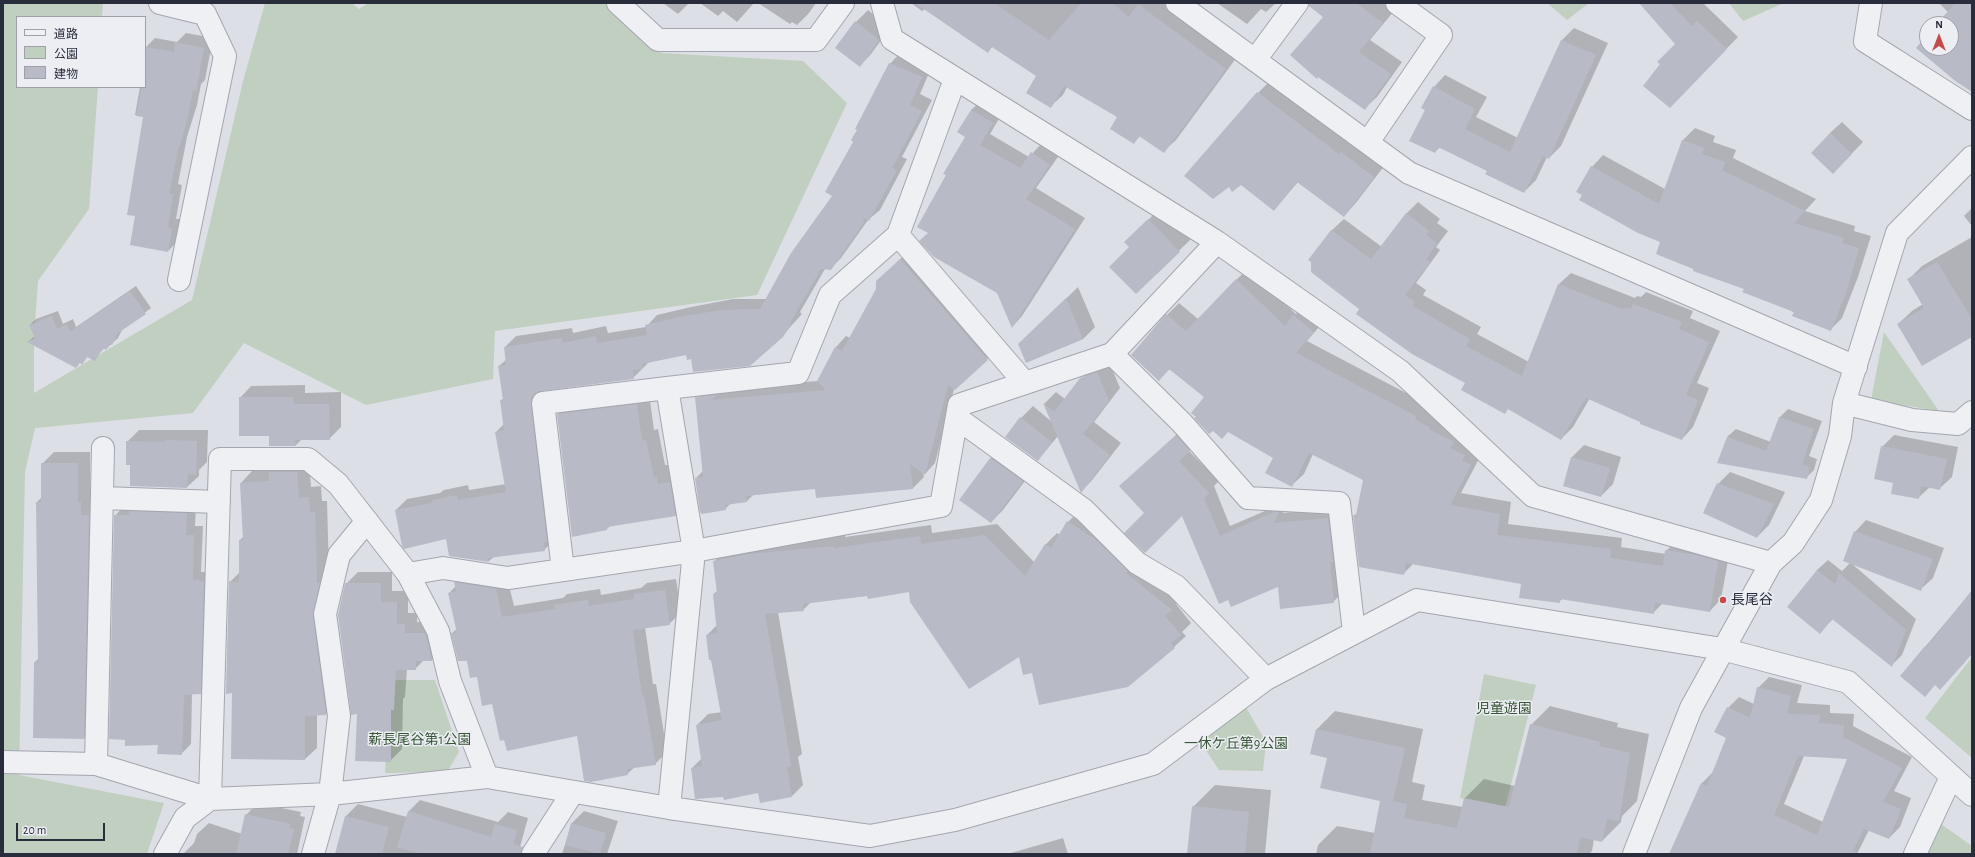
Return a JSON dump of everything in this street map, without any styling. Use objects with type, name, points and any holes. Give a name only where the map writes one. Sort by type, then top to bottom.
[{"type":"street","points":[[160,3],[205,14],[225,56],[179,280]]},
{"type":"street","points":[[618,3],[658,40],[816,40],[843,3]]},
{"type":"street","points":[[882,3],[892,39],[1216,242],[1400,371],[1533,496],[1771,563]]},
{"type":"street","points":[[1177,3],[1409,173],[1856,368]]},
{"type":"street","points":[[1255,60],[1297,3]]},
{"type":"street","points":[[1368,142],[1440,35],[1397,3]]},
{"type":"street","points":[[1871,3],[1865,41],[1972,109]]},
{"type":"street","points":[[563,570],[543,403],[798,373],[830,295],[898,235],[955,79]]},
{"type":"street","points":[[1634,854],[1691,708],[1722,649],[1771,563],[1793,543],[1821,500],[1840,436],[1844,403],[1897,233],[1972,157]]},
{"type":"street","points":[[898,235],[1025,383]]},
{"type":"street","points":[[408,574],[443,568],[508,578],[694,551],[941,506],[959,405],[1112,354],[1216,242]]},
{"type":"street","points":[[1112,354],[1182,423],[1248,498],[1339,503],[1354,632]]},
{"type":"street","points":[[667,388],[694,551],[669,808]]},
{"type":"street","points":[[1844,403],[1912,420],[1958,424],[1972,412]]},
{"type":"street","points":[[957,418],[1084,510],[1137,563],[1176,586],[1266,679]]},
{"type":"street","points":[[96,764],[103,448]]},
{"type":"street","points":[[210,800],[220,459],[308,459],[338,484],[408,574],[438,631],[450,681],[487,777]]},
{"type":"street","points":[[102,498],[219,502]]},
{"type":"street","points":[[313,854],[330,794],[339,716],[325,614],[339,555],[367,521]]},
{"type":"street","points":[[3,762],[96,764],[210,800],[330,794],[487,777],[669,808],[868,845],[1153,764],[1266,679],[1417,600],[1722,649],[1848,682],[1972,795]]},
{"type":"street","points":[[1915,854],[1951,777]]},
{"type":"street","points":[[533,854],[573,792]]},
{"type":"street","points":[[165,854],[185,818],[210,800]]},
{"type":"green space","points":[[3,3],[103,3],[102,16],[16,16],[16,88],[98,88],[89,209],[38,281],[34,339],[34,393],[192,300],[243,81],[265,3],[352,3],[359,9],[368,3],[604,3],[661,53],[803,61],[847,103],[757,295],[495,331],[493,379],[366,405],[244,343],[193,413],[35,428],[25,472],[19,775],[164,803],[147,854],[3,854]]},
{"type":"green space","points":[[1547,3],[1589,3],[1567,20]]},
{"type":"green space","points":[[1729,3],[1784,3],[1743,21]]},
{"type":"green space","points":[[1884,332],[1939,411],[1871,400]]},
{"type":"green space","points":[[1972,657],[1972,758],[1925,718]]},
{"type":"green space","name":"児童遊園","points":[[1484,674],[1536,685],[1505,808],[1460,798]]},
{"type":"green space","name":"薪長尾谷第1公園","points":[[391,680],[435,680],[459,752],[447,772],[385,773]]},
{"type":"green space","name":"一休ケ丘第9公園","points":[[1243,702],[1266,742],[1263,771],[1219,770],[1197,737]]},
{"type":"green space","points":[[1938,822],[1972,846],[1972,854],[1921,854]]},
{"type":"building","points":[[915,3],[994,3],[1049,40],[1081,3],[1112,3],[1129,17],[1138,4],[1226,69],[1164,153],[1139,136],[1134,144],[1110,129],[1117,117],[1064,86],[1051,108],[1026,93],[1036,76],[992,47],[988,53]]},
{"type":"building","points":[[1309,3],[1356,3],[1383,23],[1359,52],[1391,74],[1365,110],[1318,77],[1317,79],[1290,55],[1323,17],[1309,6]]},
{"type":"building","points":[[1639,3],[1670,3],[1692,26],[1697,21],[1727,49],[1670,108],[1643,86],[1660,64],[1657,62],[1675,44]]},
{"type":"building","points":[[1955,3],[1972,3],[1972,92],[1954,80],[1926,56],[1959,56],[1959,16],[1944,16]]},
{"type":"building","points":[[855,21],[879,40],[860,67],[835,48]]},
{"type":"building","points":[[1561,40],[1596,55],[1549,159],[1543,156],[1524,193],[1485,174],[1487,171],[1438,147],[1435,153],[1409,141],[1425,110],[1421,108],[1433,86],[1475,109],[1465,129],[1510,152]]},
{"type":"building","points":[[175,42],[204,48],[196,91],[193,90],[188,116],[180,146],[179,145],[169,194],[173,194],[168,228],[172,229],[168,252],[130,245],[135,216],[127,215],[143,117],[136,116],[142,88],[146,88],[146,47],[174,52]]},
{"type":"building","points":[[889,63],[922,77],[910,105],[922,111],[892,168],[897,170],[869,221],[862,217],[865,221],[831,270],[821,269],[783,337],[750,366],[693,372],[691,359],[687,360],[686,355],[642,364],[643,369],[633,370],[634,379],[536,393],[532,398],[531,404],[547,542],[543,542],[545,551],[488,558],[489,562],[449,556],[446,539],[404,549],[402,546],[395,510],[432,503],[432,500],[457,495],[458,500],[506,492],[495,432],[504,430],[500,400],[503,400],[498,366],[506,365],[504,347],[562,338],[563,343],[596,336],[597,343],[647,335],[645,325],[679,317],[721,310],[760,309],[791,253],[832,196],[825,192],[853,142],[851,140],[857,130],[855,129]]},
{"type":"building","points":[[1257,92],[1339,154],[1341,152],[1374,177],[1344,217],[1297,182],[1274,211],[1241,185],[1232,192],[1229,187],[1213,199],[1184,176]]},
{"type":"building","points":[[971,110],[993,123],[980,145],[1020,168],[1031,152],[1050,165],[1026,199],[1075,229],[1012,328],[997,293],[934,257],[919,241],[928,233],[917,227],[946,175],[943,174],[965,137],[957,132]]},
{"type":"building","points":[[1830,133],[1852,154],[1833,174],[1811,153]]},
{"type":"building","points":[[1682,140],[1704,148],[1702,154],[1725,162],[1722,170],[1805,211],[1794,223],[1844,238],[1842,243],[1859,248],[1847,290],[1831,331],[1792,316],[1794,312],[1742,292],[1744,289],[1693,271],[1693,269],[1656,254],[1660,242],[1638,233],[1579,200],[1582,195],[1576,192],[1591,166],[1659,204]]},
{"type":"building","points":[[1406,213],[1429,231],[1426,235],[1437,243],[1426,259],[1430,262],[1405,295],[1415,302],[1412,306],[1470,339],[1466,346],[1522,376],[1558,284],[1624,310],[1625,307],[1631,309],[1633,304],[1682,322],[1679,329],[1709,342],[1686,395],[1698,400],[1682,440],[1640,424],[1640,422],[1586,398],[1561,440],[1508,409],[1505,414],[1461,390],[1465,383],[1412,354],[1356,314],[1359,309],[1311,272],[1311,262],[1308,260],[1331,230],[1371,259]]},
{"type":"building","points":[[1148,219],[1180,252],[1136,294],[1109,267],[1129,247],[1124,242]]},
{"type":"building","points":[[900,259],[988,360],[955,390],[948,385],[925,475],[910,464],[913,489],[816,498],[815,489],[746,496],[747,502],[725,505],[726,510],[702,514],[700,512],[695,478],[703,477],[695,397],[717,395],[711,400],[826,390],[817,381],[835,347],[842,351],[876,289],[876,281]]},
{"type":"building","points":[[1937,262],[1972,319],[1972,337],[1922,366],[1897,324],[1924,308],[1907,279]]},
{"type":"building","points":[[1236,279],[1285,326],[1293,315],[1314,332],[1296,353],[1416,416],[1415,419],[1430,428],[1429,429],[1454,442],[1450,448],[1465,455],[1462,460],[1471,465],[1450,505],[1500,514],[1497,535],[1611,549],[1610,558],[1663,566],[1665,550],[1696,555],[1718,561],[1710,612],[1655,603],[1654,614],[1560,599],[1560,603],[1519,598],[1521,584],[1406,563],[1404,575],[1359,567],[1353,515],[1356,515],[1363,480],[1309,453],[1292,487],[1265,473],[1273,458],[1228,432],[1222,439],[1213,431],[1209,434],[1194,418],[1196,417],[1191,413],[1204,397],[1169,369],[1159,381],[1131,355],[1166,314],[1186,331]]},
{"type":"building","points":[[130,291],[146,314],[118,333],[112,345],[110,344],[106,350],[103,348],[95,361],[87,357],[82,365],[80,363],[76,368],[27,342],[35,338],[29,325],[52,316],[57,329],[67,324],[70,332]]},
{"type":"building","points":[[1066,298],[1083,339],[1026,363],[1018,344]]},
{"type":"building","points":[[1097,372],[1109,401],[1083,434],[1110,455],[1081,493],[1043,403],[1054,412],[1080,378]]},
{"type":"building","points":[[239,397],[293,397],[294,404],[329,404],[330,440],[295,440],[296,446],[269,446],[269,436],[239,436]]},
{"type":"building","points":[[637,404],[642,441],[646,440],[654,477],[657,476],[658,484],[670,482],[676,516],[607,527],[607,530],[572,537],[557,414]]},
{"type":"building","points":[[1020,417],[1052,442],[1038,461],[1005,437]]},
{"type":"building","points":[[1779,417],[1814,429],[1802,464],[1810,467],[1807,479],[1717,463],[1727,437],[1766,451]]},
{"type":"building","points":[[1176,435],[1190,451],[1179,461],[1209,493],[1204,498],[1220,536],[1274,512],[1279,512],[1274,523],[1328,518],[1333,562],[1330,562],[1334,603],[1280,609],[1278,587],[1231,607],[1228,600],[1219,604],[1182,516],[1145,553],[1124,533],[1144,513],[1119,486]]},
{"type":"building","points":[[165,440],[197,441],[196,475],[188,474],[187,488],[130,486],[130,465],[126,465],[126,441],[165,442]]},
{"type":"building","points":[[1881,446],[1947,459],[1940,490],[1921,486],[1919,499],[1891,494],[1893,483],[1874,479]]},
{"type":"building","points":[[1571,457],[1610,468],[1601,497],[1563,486]]},
{"type":"building","points":[[990,458],[1023,481],[991,523],[959,500]]},
{"type":"building","points":[[41,463],[78,463],[78,502],[81,502],[81,515],[89,515],[84,739],[33,738],[34,662],[38,662],[36,502],[41,502]]},
{"type":"building","points":[[269,472],[297,472],[299,498],[309,497],[310,512],[315,512],[317,583],[320,583],[313,615],[326,715],[305,716],[305,760],[231,759],[232,693],[226,694],[229,581],[239,582],[239,540],[243,540],[240,483],[269,481]]},
{"type":"building","points":[[1717,483],[1774,504],[1757,538],[1703,513]]},
{"type":"building","points":[[129,511],[187,513],[186,535],[194,535],[193,580],[204,581],[201,694],[184,695],[182,755],[157,754],[158,745],[125,746],[125,740],[109,739],[114,515],[129,515]]},
{"type":"building","points":[[1067,521],[1095,539],[1128,571],[1126,573],[1172,610],[1165,616],[1181,635],[1171,643],[1175,648],[1128,687],[1039,705],[1032,673],[1023,675],[1019,657],[969,689],[910,602],[909,592],[868,599],[867,596],[803,604],[804,611],[765,614],[791,766],[787,767],[792,797],[760,803],[758,793],[724,800],[723,797],[695,799],[691,768],[702,766],[696,725],[722,720],[711,660],[709,660],[706,635],[717,633],[713,594],[717,593],[713,561],[750,554],[834,546],[834,548],[920,536],[921,544],[985,535],[1025,576],[1045,544],[1051,548]]},
{"type":"building","points":[[1854,531],[1933,559],[1921,591],[1843,561]]},
{"type":"building","points":[[1817,570],[1835,584],[1839,573],[1906,630],[1892,667],[1832,619],[1820,634],[1787,607]]},
{"type":"building","points":[[454,582],[496,589],[502,617],[555,609],[554,605],[588,600],[589,606],[634,599],[634,594],[665,590],[670,625],[633,630],[642,695],[644,695],[656,765],[627,769],[628,775],[591,782],[584,781],[577,736],[507,751],[504,740],[500,741],[492,704],[482,706],[477,677],[470,678],[467,661],[458,661],[451,633],[457,633],[448,593],[456,591]]},
{"type":"building","points":[[345,583],[381,583],[381,602],[397,602],[397,624],[405,624],[405,633],[425,633],[426,635],[432,661],[416,661],[416,670],[396,670],[394,710],[391,710],[391,762],[355,761],[357,714],[351,715],[338,615]]},
{"type":"building","points":[[1972,590],[1972,654],[1940,690],[1935,685],[1925,697],[1900,676],[1925,646],[1926,648]]},
{"type":"building","points":[[1757,687],[1791,696],[1787,714],[1820,715],[1819,723],[1844,725],[1843,737],[1902,768],[1883,802],[1901,809],[1889,839],[1864,829],[1853,851],[1861,854],[1669,854],[1701,783],[1707,786],[1726,738],[1714,732],[1727,707],[1750,718]],"holes":[[[1798,756],[1847,759],[1817,835],[1774,815]]]},
{"type":"building","points":[[1530,724],[1600,742],[1599,746],[1630,753],[1619,821],[1607,819],[1602,842],[1580,837],[1577,854],[1370,854],[1380,801],[1320,788],[1327,758],[1310,754],[1316,729],[1405,748],[1393,801],[1407,804],[1404,818],[1457,828],[1464,798],[1509,807]]},
{"type":"building","points":[[1192,806],[1249,812],[1245,854],[1187,854]]},
{"type":"building","points":[[408,811],[491,837],[495,824],[517,830],[513,844],[523,847],[521,854],[421,854],[397,847]]},
{"type":"building","points":[[245,814],[290,824],[289,828],[294,829],[288,854],[236,854]]},
{"type":"building","points":[[345,816],[389,827],[382,854],[335,854]]},
{"type":"building","points":[[571,823],[606,833],[600,854],[565,845]]},
{"type":"place","name":"長尾谷","points":[[1723,600]]}]
